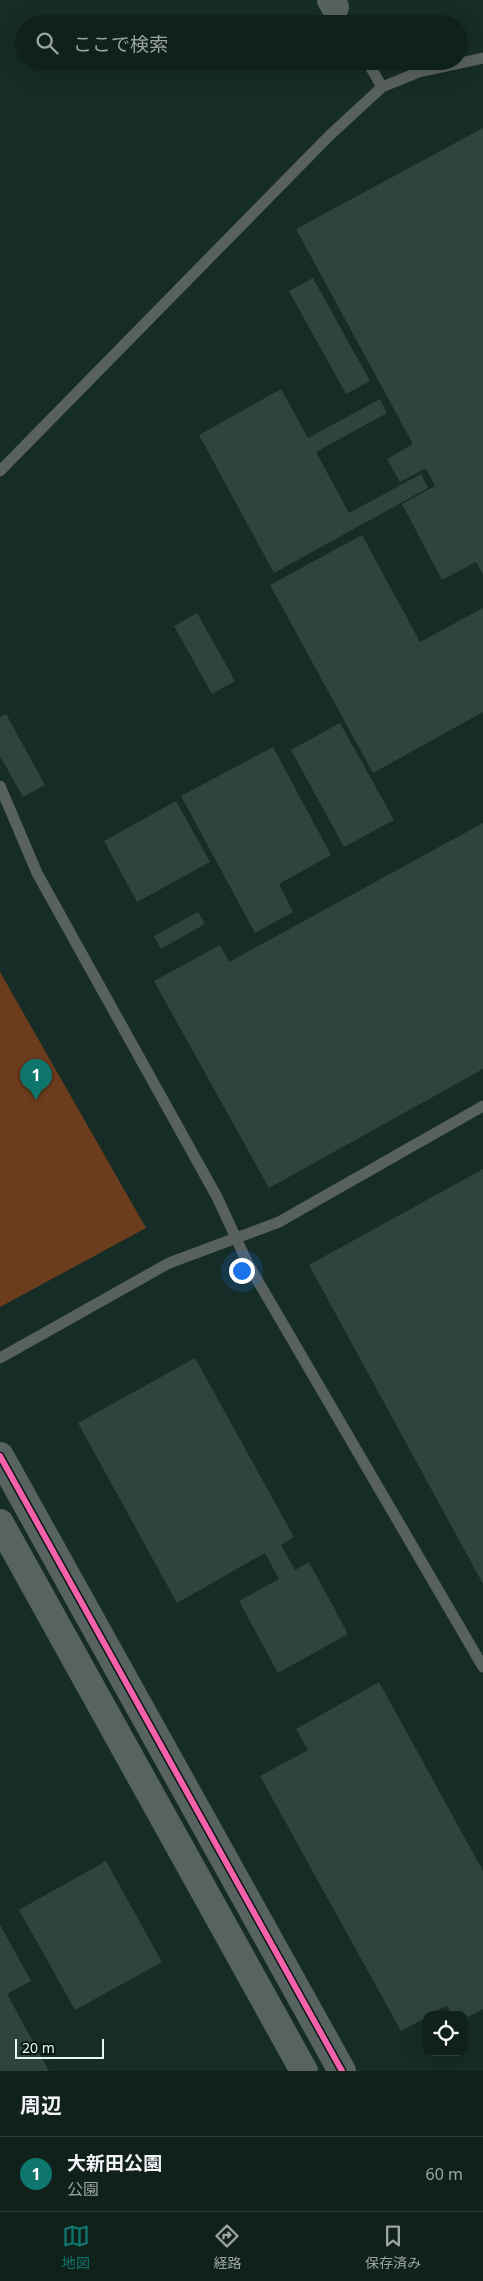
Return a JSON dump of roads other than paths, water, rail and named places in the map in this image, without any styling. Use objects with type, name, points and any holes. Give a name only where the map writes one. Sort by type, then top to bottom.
[{"type":"street","points":[[0,1456],[342,2071]]},
{"type":"street","points":[[0,1523],[304,2071]]},
{"type":"lane","points":[[468,61],[483,58]]},
{"type":"lane","points":[[372,70],[382,87]]},
{"type":"lane","points":[[0,471],[322,144],[382,87],[427,70]]},
{"type":"lane","points":[[0,786],[38,872],[217,1197],[248,1264],[483,1667]]},
{"type":"lane","points":[[0,1358],[169,1263],[278,1222],[483,1106]]},
{"type":"place","name":"大新田公園","points":[[36,1100]]}]
